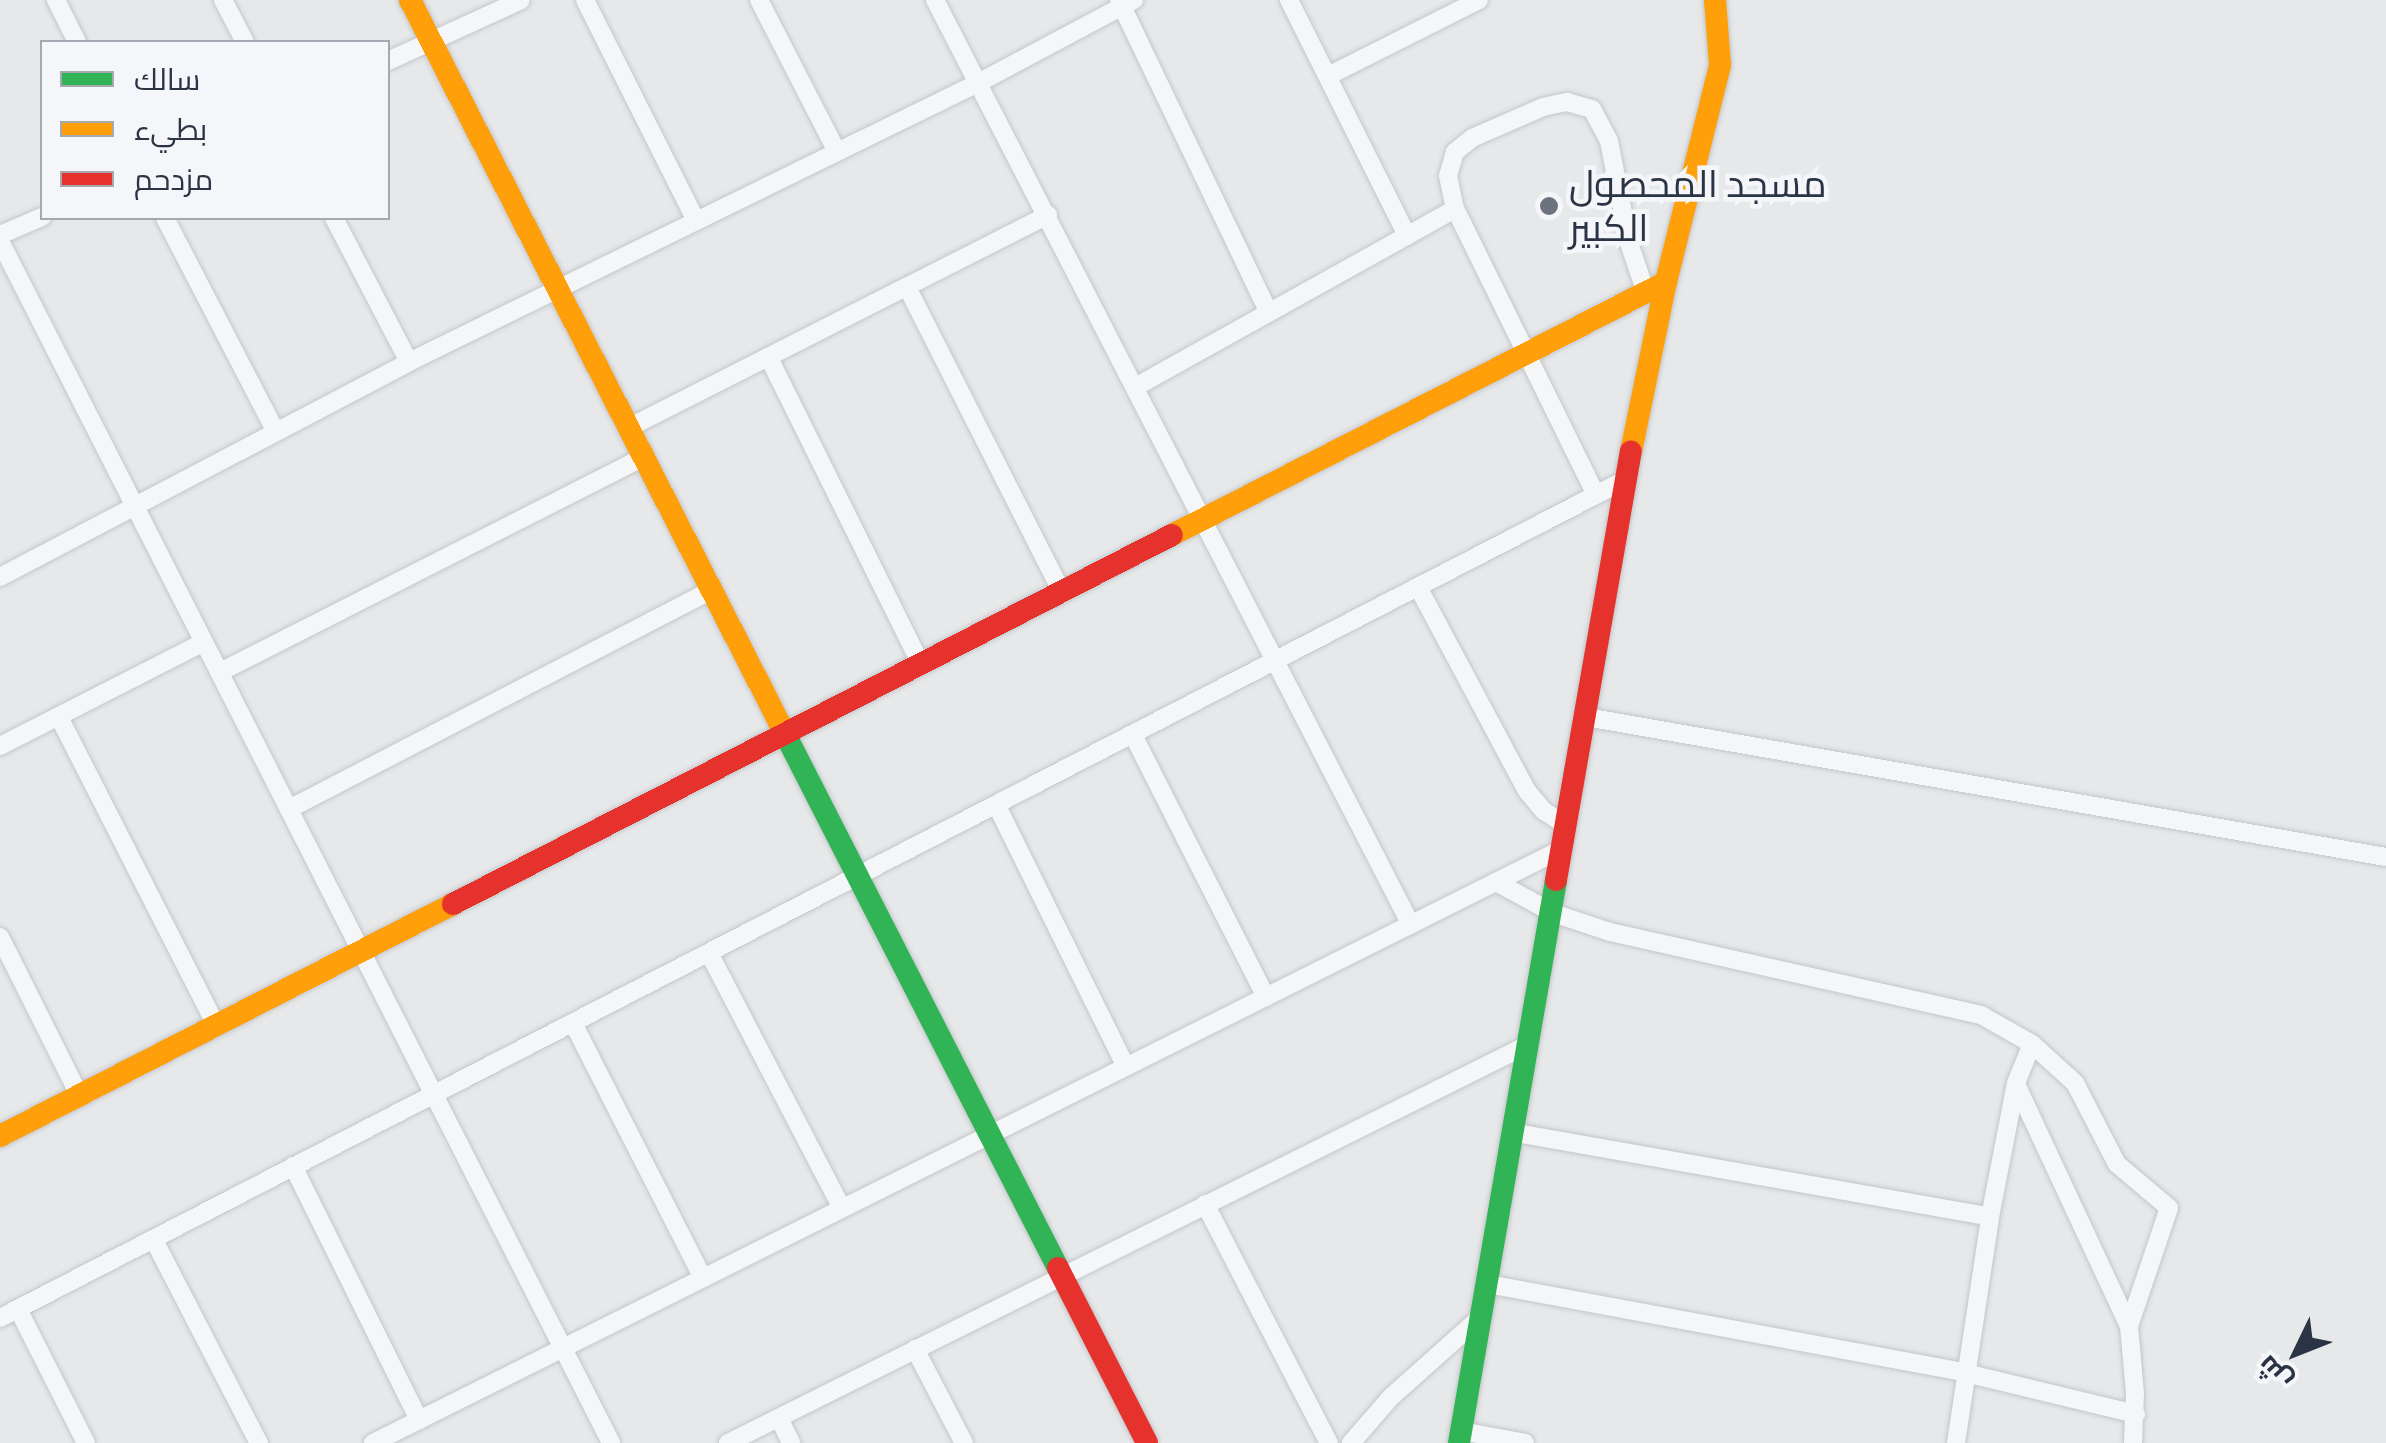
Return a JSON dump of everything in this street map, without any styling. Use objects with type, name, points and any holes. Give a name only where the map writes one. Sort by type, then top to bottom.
[{"type":"street","points":[[56,0],[76,40]]},
{"type":"street","points":[[224,0],[244,40]]},
{"type":"street","points":[[410,0],[1146,1443]]},
{"type":"street","points":[[390,61],[521,0]]},
{"type":"street","points":[[586,0],[695,219]]},
{"type":"street","points":[[759,0],[836,150]]},
{"type":"street","points":[[935,0],[1411,924]]},
{"type":"street","points":[[1289,0],[1407,236]]},
{"type":"street","points":[[1328,76],[1479,0]]},
{"type":"street","points":[[1525,1443],[1460,1437],[1516,1133],[1656,288],[1720,65],[1716,0]]},
{"type":"street","points":[[0,576],[408,362],[978,83],[1125,2],[1269,313]]},
{"type":"street","points":[[1596,495],[1455,209],[1448,176],[1452,158],[1461,146],[1543,107],[1583,103],[1602,122],[1630,243],[1656,288]]},
{"type":"street","points":[[1137,386],[1455,209]]},
{"type":"street","points":[[628,428],[1048,214]]},
{"type":"street","points":[[40,219],[0,238],[611,1443]]},
{"type":"street","points":[[166,220],[275,430]]},
{"type":"street","points":[[335,220],[408,362]]},
{"type":"street","points":[[907,287],[1062,592]]},
{"type":"street","points":[[0,1136],[1656,288]]},
{"type":"street","points":[[769,358],[922,664]]},
{"type":"street","points":[[220,672],[644,458]]},
{"type":"street","points":[[0,1318],[1626,480]]},
{"type":"street","points":[[1418,588],[1527,791],[1564,837]]},
{"type":"street","points":[[289,808],[711,590]]},
{"type":"street","points":[[0,746],[204,642]]},
{"type":"street","points":[[59,717],[216,1025]]},
{"type":"street","points":[[1586,717],[2386,857]]},
{"type":"street","points":[[1133,735],[1266,997]]},
{"type":"street","points":[[996,806],[1126,1067]]},
{"type":"street","points":[[373,1443],[1496,882],[1564,837]]},
{"type":"street","points":[[1496,882],[1552,912],[1667,948],[1981,1014],[2032,1044],[2075,1083],[2118,1164],[2169,1208],[2129,1326]]},
{"type":"street","points":[[0,936],[79,1095]]},
{"type":"street","points":[[709,954],[842,1209]]},
{"type":"street","points":[[573,1023],[702,1278]]},
{"type":"street","points":[[728,1443],[1529,1044]]},
{"type":"street","points":[[1956,1443],[1990,1217],[2016,1083],[2032,1044]]},
{"type":"street","points":[[2016,1083],[2129,1326],[2136,1414],[2133,1443]]},
{"type":"street","points":[[1516,1133],[1990,1217]]},
{"type":"street","points":[[293,1166],[419,1420]]},
{"type":"street","points":[[1205,1204],[1329,1443]]},
{"type":"street","points":[[154,1240],[258,1443]]},
{"type":"street","points":[[1488,1284],[1966,1372],[2136,1414]]},
{"type":"street","points":[[18,1309],[86,1443]]},
{"type":"street","points":[[1351,1443],[1391,1397],[1482,1316]]},
{"type":"street","points":[[915,1349],[964,1443]]},
{"type":"street","points":[[779,1418],[792,1443]]},
{"type":"traffic: fast","points":[[783,730],[1058,1268]]},
{"type":"traffic: fast","points":[[1459,1443],[1556,880]]},
{"type":"traffic: slow","points":[[410,0],[783,730]]},
{"type":"traffic: slow","points":[[1631,452],[1666,282],[1720,65],[1715,0]]},
{"type":"traffic: slow","points":[[1172,535],[1666,282]]},
{"type":"traffic: slow","points":[[0,1136],[453,904]]},
{"type":"traffic: jam","points":[[1556,880],[1631,452]]},
{"type":"traffic: jam","points":[[453,904],[1172,535]]},
{"type":"traffic: jam","points":[[1058,1268],[1147,1443]]},
{"type":"place","name":"مسجد المحصول الكبير","points":[[1549,206]]}]
